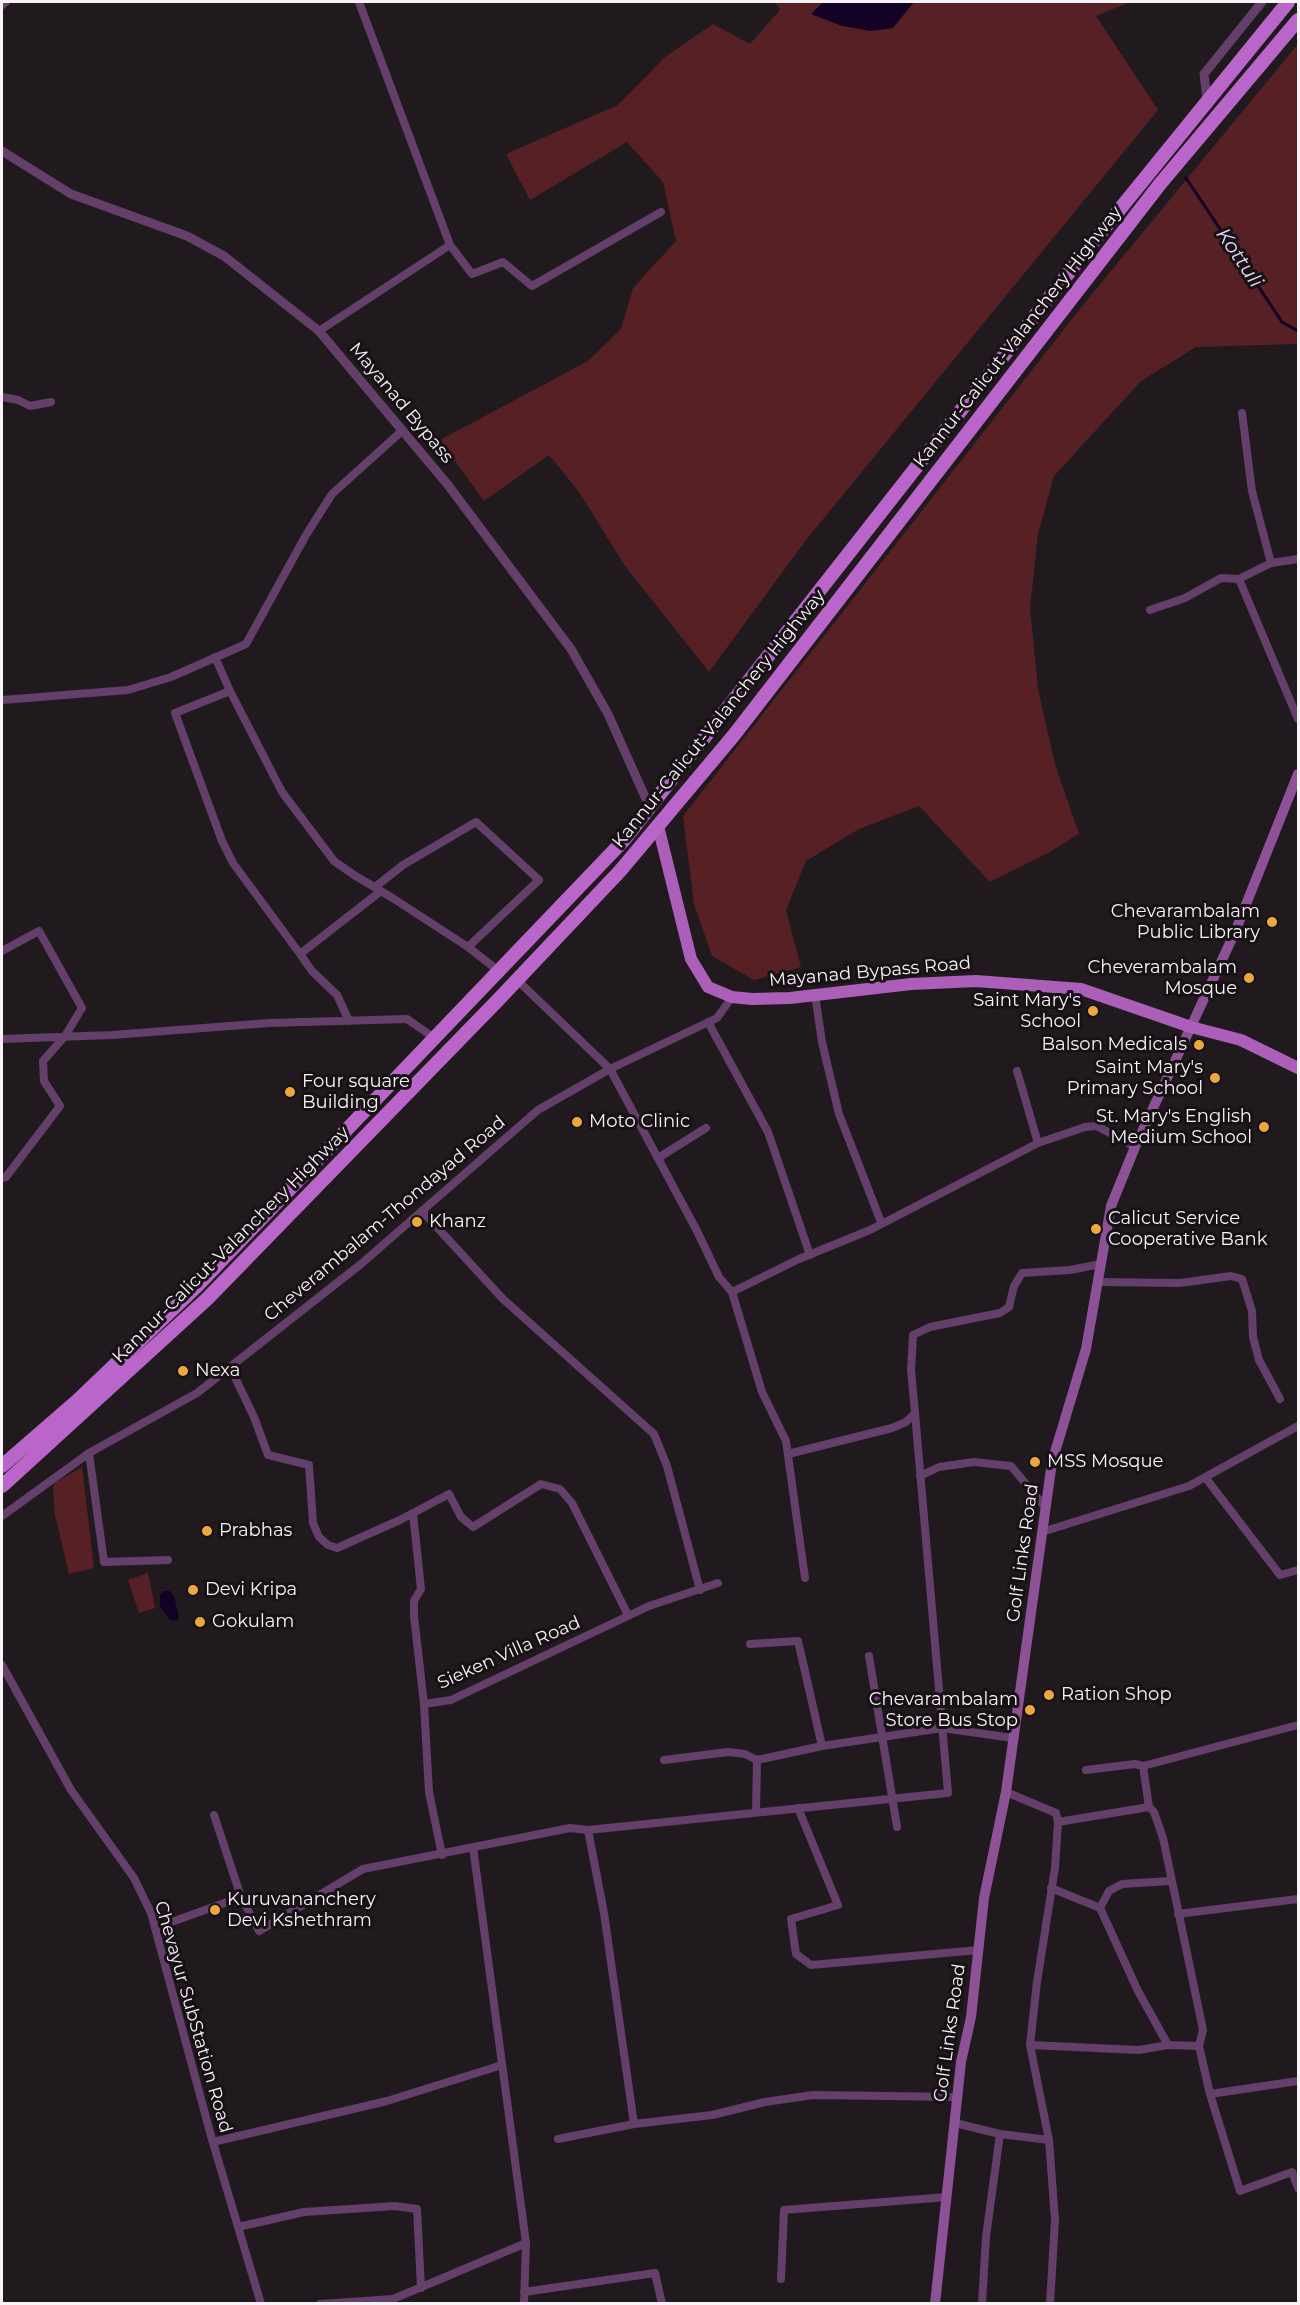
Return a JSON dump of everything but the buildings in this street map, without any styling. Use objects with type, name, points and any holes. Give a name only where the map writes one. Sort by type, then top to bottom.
[{"type":"highway","name":"Kannur-Calicut-Valanchery Highway","points":[[2,1466],[78,1400],[197,1286],[436,1039],[624,840],[1207,99],[1288,2]]},
{"type":"highway","name":"Kannur-Calicut-Valanchery Highway","points":[[2,1486],[207,1299],[517,980],[658,826],[734,735],[1160,184],[1299,20]]},
{"type":"main road","name":"Golf Links Road","points":[[935,2304],[961,2062],[971,2017],[984,1898],[1006,1792],[1052,1462],[1086,1349],[1111,1206],[1135,1147],[1235,932],[1299,774]]},
{"type":"main road","name":"Mayanad Bypass Road","points":[[658,826],[691,959],[708,987],[732,996],[752,999],[815,995],[911,984],[976,981],[1082,989],[1191,1027],[1241,1040],[1299,1068]]},
{"type":"street","points":[[2,5],[6,2]]},
{"type":"street","points":[[359,2],[450,244],[472,273],[503,262],[532,286],[661,212]]},
{"type":"street","points":[[1207,99],[1204,74],[1262,2]]},
{"type":"street","name":"Mayanad Bypass","points":[[2,151],[71,194],[187,236],[224,256],[319,331],[403,430],[514,571],[570,649],[608,714],[650,808]]},
{"type":"street","points":[[319,331],[450,244]]},
{"type":"street","points":[[2,397],[18,400],[30,406],[51,402]]},
{"type":"street","points":[[1242,413],[1252,491],[1271,563]]},
{"type":"street","points":[[2,700],[128,690],[171,677],[246,644],[306,535],[332,494],[403,430]]},
{"type":"street","points":[[1150,610],[1185,598],[1221,578],[1239,579],[1271,563],[1299,559]]},
{"type":"street","points":[[1239,579],[1267,649],[1299,719]]},
{"type":"street","points":[[214,657],[273,777],[296,815],[334,861],[468,947],[500,972]]},
{"type":"street","points":[[230,691],[175,713],[222,841],[233,863],[312,971],[337,995],[349,1021]]},
{"type":"street","points":[[300,954],[378,889],[403,865],[476,822],[539,880],[468,947]]},
{"type":"street","points":[[2,951],[39,931],[82,1008],[65,1036],[44,1061],[44,1081],[60,1106],[6,1177],[2,1178]]},
{"type":"street","points":[[517,980],[610,1069],[719,1277],[732,1292],[762,1392],[786,1441],[805,1578]]},
{"type":"street","points":[[815,995],[822,1042],[839,1114],[881,1222]]},
{"type":"street","name":"Cheverambalam-Thondayad Road","points":[[2,1516],[89,1453],[198,1393],[361,1264],[538,1110],[610,1069],[717,1018],[732,996]]},
{"type":"street","points":[[2,1039],[224,1025],[407,1019],[436,1039]]},
{"type":"street","points":[[708,1022],[768,1132],[810,1255]]},
{"type":"street","points":[[1017,1071],[1038,1143]]},
{"type":"street","points":[[732,1292],[870,1230],[881,1222],[1038,1143],[1085,1127],[1097,1126],[1135,1147]]},
{"type":"street","points":[[658,1158],[706,1128]]},
{"type":"street","points":[[422,1211],[503,1299],[654,1434],[667,1466],[700,1590]]},
{"type":"street","points":[[214,1815],[241,1897],[259,1931],[363,1869],[442,1855],[472,1847],[570,1828],[588,1830],[948,1793],[911,1370],[913,1335],[930,1327],[1000,1313],[1010,1307],[1014,1286],[1023,1273],[1070,1270],[1101,1264]]},
{"type":"street","points":[[1098,1282],[1180,1283],[1221,1277],[1242,1279],[1252,1311],[1253,1337],[1259,1360],[1280,1399]]},
{"type":"street","points":[[230,1367],[255,1417],[268,1455],[309,1465],[313,1523],[319,1537],[328,1545],[337,1548],[449,1494],[461,1517],[473,1527],[541,1484],[560,1490],[572,1503],[628,1616]]},
{"type":"street","points":[[788,1454],[892,1428],[906,1422],[915,1413]]},
{"type":"street","points":[[1042,1532],[1189,1486],[1299,1426]]},
{"type":"street","points":[[89,1453],[104,1562],[168,1560]]},
{"type":"street","points":[[920,1476],[939,1467],[974,1462],[1011,1466],[1046,1508]]},
{"type":"street","points":[[1205,1477],[1280,1575],[1299,1570]]},
{"type":"street","name":"Sieken Villa Road","points":[[413,1513],[421,1589],[414,1601],[414,1616],[424,1704],[451,1700],[656,1603],[718,1583]]},
{"type":"street","points":[[750,1644],[798,1641],[822,1746]]},
{"type":"street","points":[[869,1656],[897,1827]]},
{"type":"street","name":"Chevayur SubStation Road","points":[[2,1665],[71,1790],[135,1878],[155,1928],[213,2142],[261,2304]]},
{"type":"street","points":[[424,1704],[429,1792],[442,1855]]},
{"type":"street","points":[[1086,1770],[1135,1764],[1143,1766],[1299,1725]]},
{"type":"street","points":[[664,1760],[728,1752],[745,1754],[757,1760],[822,1746],[942,1728],[1013,1738]]},
{"type":"street","points":[[756,1812],[757,1760]]},
{"type":"street","points":[[1143,1766],[1149,1807],[1154,1812],[1163,1838],[1170,1881],[1203,2030],[1199,2046],[1210,2094],[1239,2191],[1292,2172],[1299,2188]]},
{"type":"street","points":[[1006,1792],[1056,1813],[1058,1822],[1051,1888],[1036,1982],[1030,2045],[1048,2140],[1055,2220],[1050,2304]]},
{"type":"street","points":[[1058,1822],[1149,1807]]},
{"type":"street","points":[[798,1808],[838,1905],[791,1919],[796,1954],[811,1965],[978,1950]]},
{"type":"street","points":[[588,1830],[596,1859],[634,2124]]},
{"type":"street","points":[[472,1847],[526,2243],[524,2304]]},
{"type":"street","points":[[1100,1908],[1109,1891],[1122,1884],[1170,1881]]},
{"type":"street","points":[[1051,1888],[1100,1908],[1138,1991],[1168,2045]]},
{"type":"street","points":[[155,1928],[241,1897]]},
{"type":"street","points":[[1178,1914],[1299,1899]]},
{"type":"street","points":[[1030,2045],[1139,2050],[1168,2045],[1199,2046]]},
{"type":"street","points":[[213,2142],[387,2101],[502,2065]]},
{"type":"street","points":[[1210,2094],[1299,2081]]},
{"type":"street","points":[[558,2139],[634,2124],[712,2115],[765,2102],[813,2095],[957,2097]]},
{"type":"street","points":[[954,2123],[1000,2134],[1048,2140]]},
{"type":"street","points":[[982,2304],[986,2237],[1000,2134]]},
{"type":"street","points":[[781,2279],[784,2210],[947,2197]]},
{"type":"street","points":[[238,2227],[304,2212],[395,2206],[417,2209],[421,2288]]},
{"type":"street","points":[[320,2304],[393,2299],[526,2243]]},
{"type":"street","points":[[524,2292],[655,2273],[662,2304]]},
{"type":"shaded area","points":[[775,2],[1130,2],[1096,16],[1158,110],[806,540],[709,672],[625,566],[579,492],[549,455],[484,501],[440,440],[588,361],[621,329],[633,288],[676,241],[663,182],[627,142],[530,200],[506,154],[618,105],[665,57],[713,24],[750,44],[780,10]]},
{"type":"shaded area","points":[[823,2],[914,2],[893,28],[871,31],[842,26],[811,14]]},
{"type":"shaded area","points":[[1298,44],[1298,344],[1196,347],[1141,381],[1054,476],[1038,534],[1030,609],[1038,689],[1055,764],[1079,834],[1048,853],[990,882],[919,806],[859,829],[806,861],[786,910],[801,967],[754,980],[712,956],[694,904],[683,816],[1083,305]]},
{"type":"shaded area","points":[[82,1467],[94,1568],[69,1574],[55,1515],[53,1490],[54,1483]]},
{"type":"shaded area","points":[[148,1573],[155,1608],[139,1613],[128,1580]]},
{"type":"shaded area","points":[[164,1591],[170,1591],[174,1596],[179,1617],[177,1621],[170,1620],[160,1606],[160,1595]]},
{"type":"waterway","name":"Kottuli","points":[[1186,178],[1282,322],[1298,331]]},
{"type":"place","name":"Chevarambalam Public Library","points":[[1272,922]]},
{"type":"place","name":"Cheverambalam Mosque","points":[[1249,978]]},
{"type":"place","name":"Saint Mary's School","points":[[1093,1011]]},
{"type":"place","name":"Balson Medicals","points":[[1199,1045]]},
{"type":"place","name":"Saint Mary's Primary School","points":[[1215,1078]]},
{"type":"place","name":"Four square Building","points":[[290,1092]]},
{"type":"place","name":"Moto Clinic","points":[[577,1122]]},
{"type":"place","name":"St. Mary's English Medium School","points":[[1264,1127]]},
{"type":"place","name":"Khanz","points":[[417,1222]]},
{"type":"place","name":"Calicut Service Cooperative Bank","points":[[1096,1229]]},
{"type":"place","name":"Nexa","points":[[183,1371]]},
{"type":"place","name":"MSS Mosque","points":[[1035,1462]]},
{"type":"place","name":"Prabhas","points":[[207,1531]]},
{"type":"place","name":"Devi Kripa","points":[[193,1590]]},
{"type":"place","name":"Gokulam","points":[[200,1622]]},
{"type":"place","name":"Ration Shop","points":[[1049,1695]]},
{"type":"place","name":"Chevarambalam Store Bus Stop","points":[[1030,1710]]},
{"type":"place","name":"Kuruvananchery Devi Kshethram","points":[[215,1910]]}]
